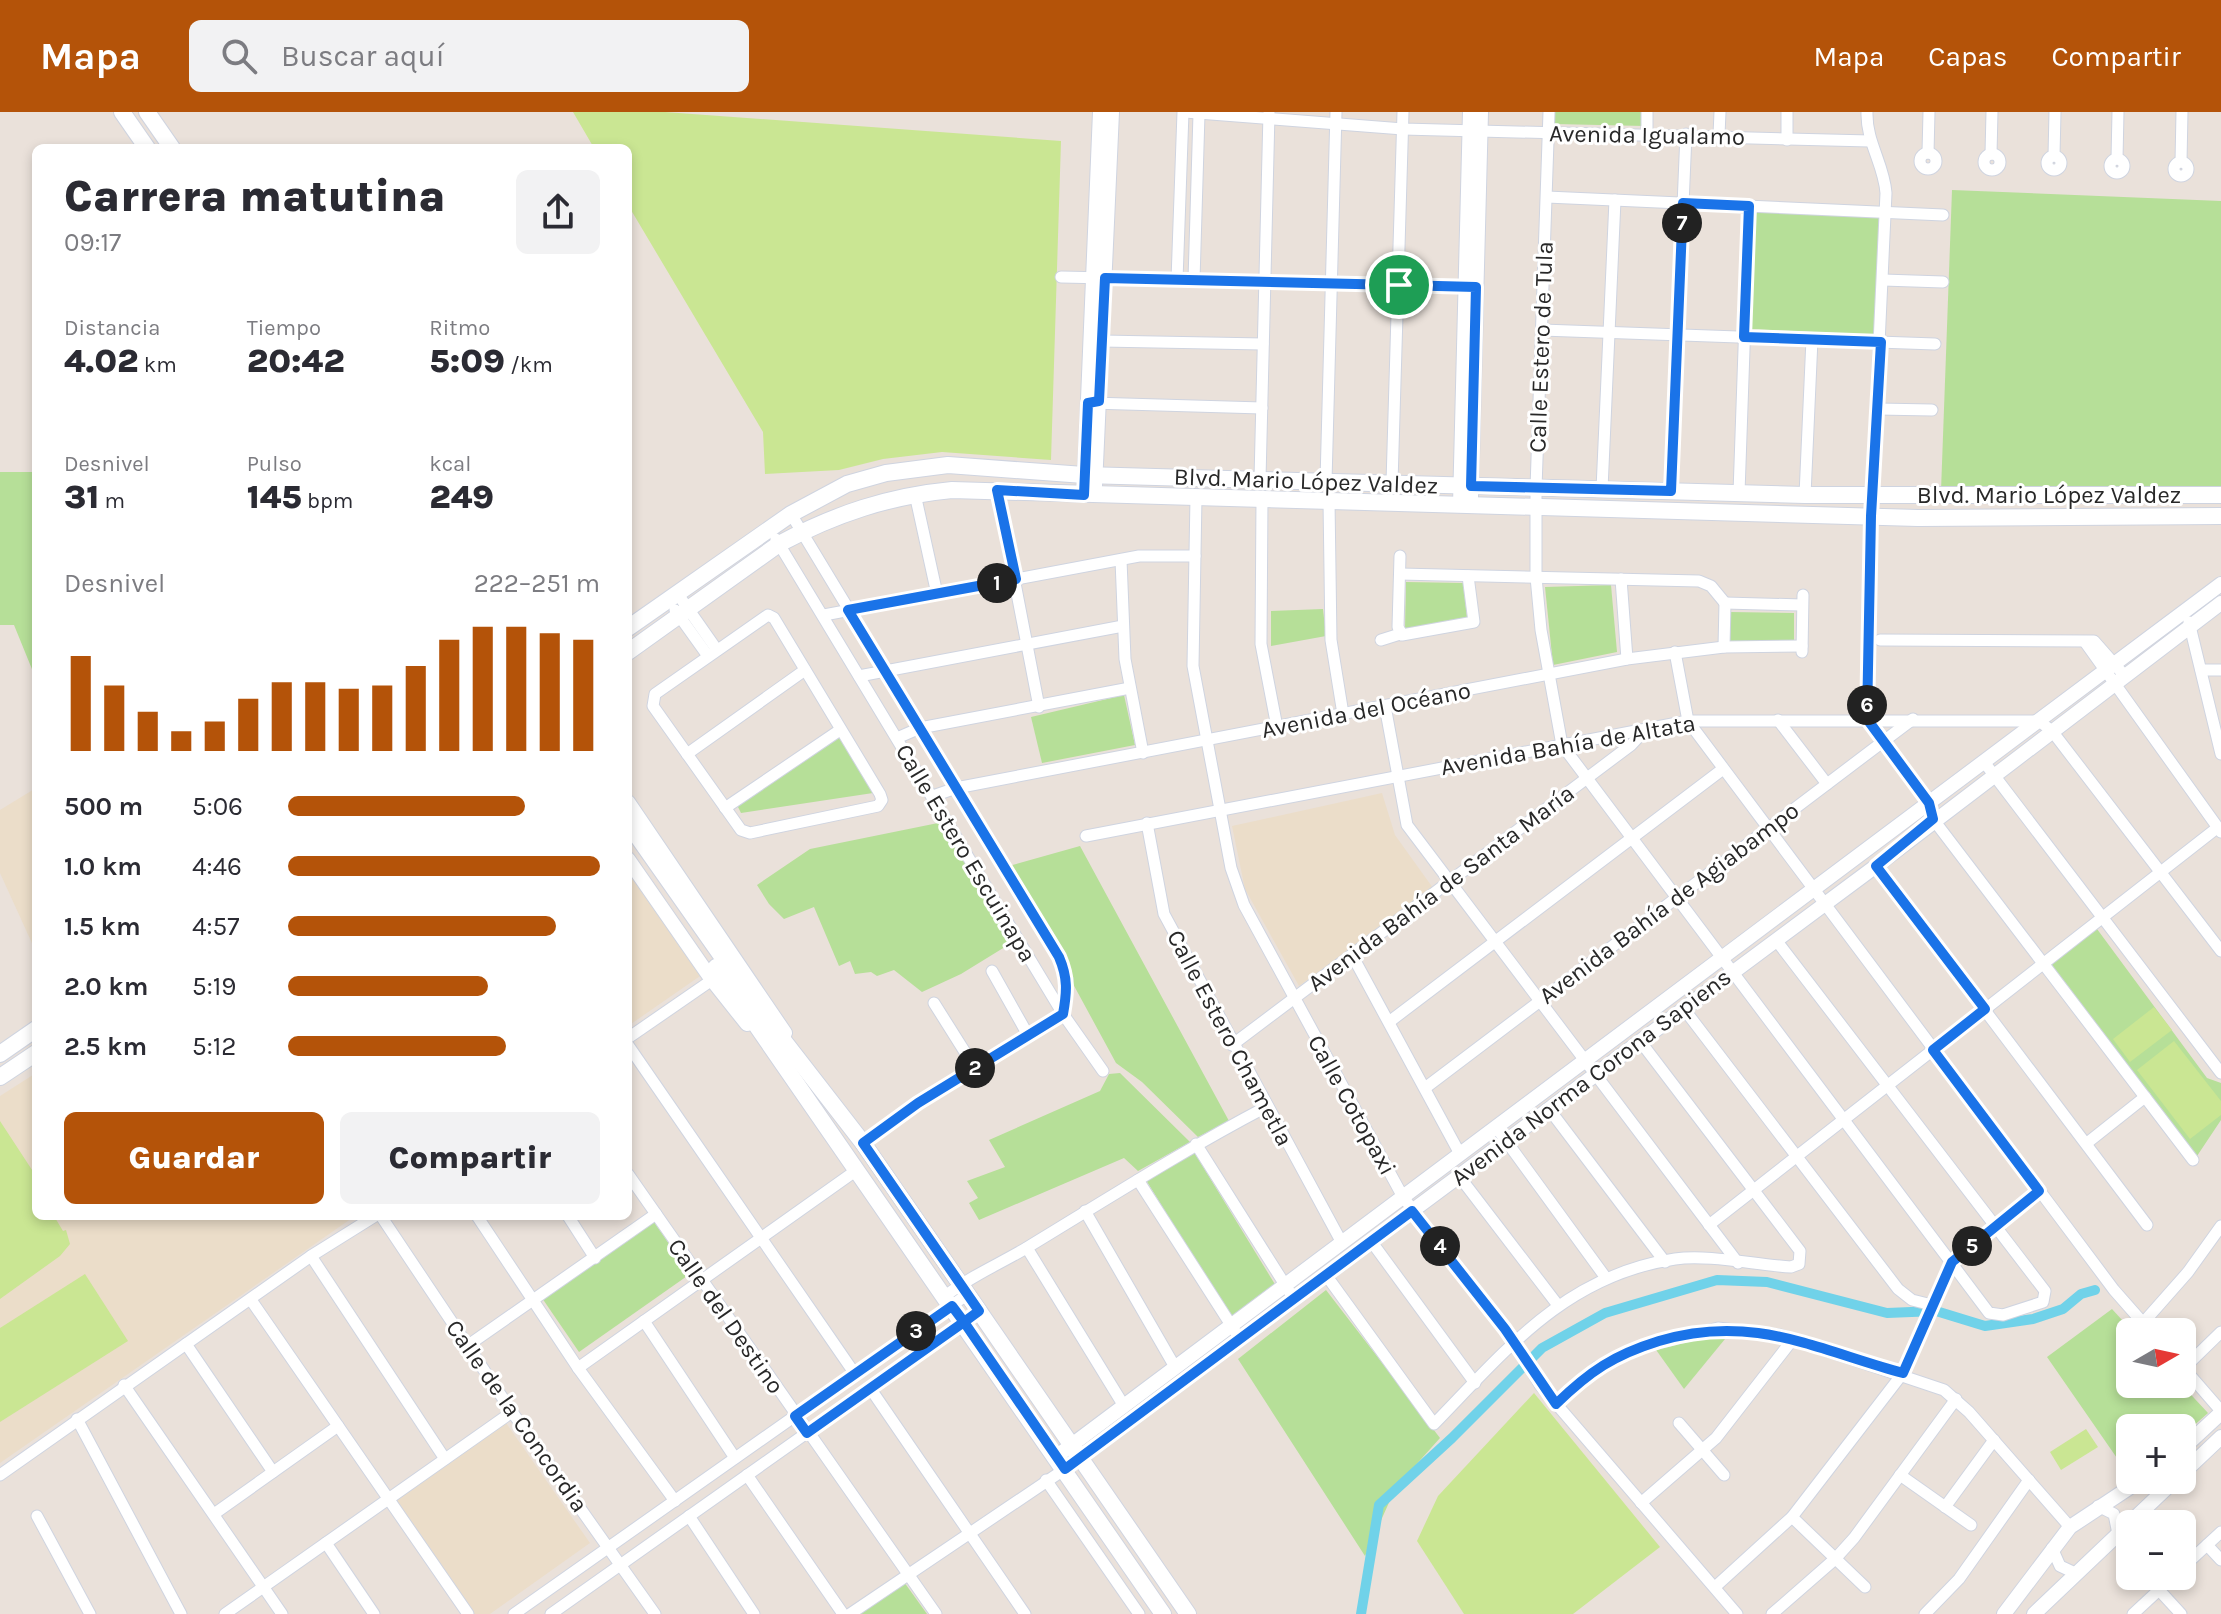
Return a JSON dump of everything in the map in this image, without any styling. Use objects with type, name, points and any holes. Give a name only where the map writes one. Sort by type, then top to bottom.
[{"type":"main road","points":[[122,112],[144,144]]},
{"type":"main road","points":[[147,112],[169,144]]},
{"type":"main road","name":"Blvd. Mario López Valdez","points":[[632,625],[791,514],[847,484],[909,469],[985,466],[1090,475],[1805,495],[2221,495]]},
{"type":"main road","name":"Blvd. Mario López Valdez","points":[[632,649],[779,544],[844,512],[915,494],[997,490],[1871,516],[2221,516]]},
{"type":"main road","points":[[632,829],[756,1005],[795,1050],[863,1143],[1188,1614]]},
{"type":"main road","points":[[632,847],[854,1172],[964,1322],[1056,1470],[1163,1614]]},
{"type":"main road","points":[[0,1054],[32,1032]]},
{"type":"main road","points":[[0,1077],[32,1056]]},
{"type":"street","points":[[1093,402],[1102,341],[1099,278],[1100,112]]},
{"type":"street","points":[[1089,495],[1099,278],[1112,112]]},
{"type":"street","points":[[1177,280],[1184,112]]},
{"type":"street","name":"Avenida Igualamo","points":[[1184,112],[1336,118],[1403,129],[1870,141]]},
{"type":"street","points":[[1392,483],[1403,112]]},
{"type":"street","points":[[1470,112],[1475,131]]},
{"type":"street","points":[[1465,505],[1475,131],[1481,112]]},
{"type":"street","name":"Calle Estero de Tula","points":[[1549,112],[1535,506],[1536,577],[1562,745],[1989,1313],[2003,1315],[2043,1302],[2045,1291],[1996,1228]]},
{"type":"street","points":[[1647,112],[1647,134]]},
{"type":"street","points":[[1719,135],[1720,112]]},
{"type":"street","points":[[1787,112],[1787,140]]},
{"type":"street","points":[[1867,112],[1870,141],[1885,184],[1881,342],[1871,516],[1867,719],[1929,803],[1933,819],[2193,1160]]},
{"type":"street","points":[[1928,153],[1929,112]]},
{"type":"street","points":[[1991,154],[1992,112]]},
{"type":"street","points":[[2054,156],[2055,112]]},
{"type":"street","points":[[2117,159],[2118,112]]},
{"type":"street","points":[[2181,162],[2182,112]]},
{"type":"street","points":[[1194,280],[1199,114]]},
{"type":"street","points":[[1260,479],[1269,115]]},
{"type":"street","points":[[1326,481],[1336,118]]},
{"type":"street","points":[[1671,491],[1686,134]]},
{"type":"street","points":[[1547,197],[1943,215]]},
{"type":"street","points":[[1602,489],[1615,200]]},
{"type":"street","points":[[1739,493],[1749,206]]},
{"type":"street","points":[[1061,277],[1471,286]]},
{"type":"street","points":[[1883,280],[1943,282]]},
{"type":"street","points":[[1542,330],[1935,344]]},
{"type":"street","points":[[1805,495],[1812,339]]},
{"type":"street","points":[[1102,341],[1263,344]]},
{"type":"street","points":[[1093,402],[1262,408]]},
{"type":"street","points":[[1878,409],[1932,410]]},
{"type":"street","points":[[997,490],[1039,707]]},
{"type":"street","points":[[915,494],[937,594]]},
{"type":"street","name":"Calle Cotopaxi","points":[[1196,497],[1193,666],[1235,884],[1294,999],[1412,1211],[1515,1343],[1540,1385],[1737,1614]]},
{"type":"street","points":[[1262,499],[1261,644],[1277,727]]},
{"type":"street","points":[[1329,501],[1330,622],[1343,714]]},
{"type":"street","name":"Calle Estero Escuinapa","points":[[791,514],[1059,957],[1067,979],[1063,1014]]},
{"type":"street","name":"Calle Estero Escuinapa","points":[[769,529],[824,615],[1063,1014]]},
{"type":"street","points":[[824,615],[1139,556],[1195,556]]},
{"type":"street","points":[[1400,556],[1400,634]]},
{"type":"street","points":[[1121,560],[1123,626],[1130,688],[1143,753]]},
{"type":"street","points":[[1400,574],[1699,581],[1711,586],[1725,603],[1724,647]]},
{"type":"street","points":[[1468,576],[1475,638]]},
{"type":"street","points":[[1621,579],[1627,659]]},
{"type":"street","points":[[2115,673],[2185,611],[2221,584]]},
{"type":"street","points":[[672,596],[712,653]]},
{"type":"street","name":"Avenida del Océano","points":[[933,796],[956,788],[1627,659],[1724,647],[1802,649],[1803,600],[1725,603]]},
{"type":"street","points":[[2115,673],[2191,626],[2221,603]]},
{"type":"street","points":[[2185,611],[2221,754]]},
{"type":"street","points":[[770,615],[805,670],[882,800],[878,806],[750,833],[736,827],[652,700],[712,653],[770,615]]},
{"type":"street","points":[[1381,640],[1474,622]]},
{"type":"street","points":[[859,676],[1123,626]]},
{"type":"street","points":[[1709,1225],[2219,830],[2115,673],[2085,642],[1880,640]]},
{"type":"street","points":[[1675,652],[1688,721],[2039,1191],[2139,1318]]},
{"type":"street","points":[[687,754],[805,670]]},
{"type":"street","points":[[2201,670],[2221,670]]},
{"type":"street","name":"Avenida Norma Corona Sapiens","points":[[1056,1470],[1124,1406],[1175,1367],[2039,721],[2115,673]]},
{"type":"street","name":"Avenida Norma Corona Sapiens","points":[[1076,1451],[1240,1339],[1876,866],[1933,819],[2052,731],[2115,673]]},
{"type":"street","points":[[897,738],[920,728],[1130,688]]},
{"type":"street","points":[[1385,706],[1407,825],[1738,1263]]},
{"type":"street","name":"Avenida Bahía de Agiabampo","points":[[1425,1088],[1913,719]]},
{"type":"street","points":[[1778,720],[1827,784]]},
{"type":"street","name":"Avenida Bahía de Altata","points":[[1086,836],[1688,721],[2039,721]]},
{"type":"street","points":[[2039,721],[2052,731],[2221,951]]},
{"type":"street","name":"Avenida Bahía de Santa María","points":[[1232,1045],[1586,779],[1646,729]]},
{"type":"street","points":[[725,808],[840,730]]},
{"type":"street","points":[[1984,762],[2221,1073]]},
{"type":"street","points":[[1389,1022],[1723,769]]},
{"type":"street","points":[[632,808],[761,993],[795,1050]]},
{"type":"street","name":"Calle Estero Chametla","points":[[1147,823],[1164,914],[1232,1045],[1342,1243]]},
{"type":"street","points":[[632,865],[712,980],[778,1061]]},
{"type":"street","points":[[1876,866],[2147,1225]]},
{"type":"street","points":[[1776,940],[1996,1228]]},
{"type":"street","points":[[1352,955],[1460,1154]]},
{"type":"street","points":[[992,971],[1028,1035]]},
{"type":"street","points":[[632,1035],[712,980]]},
{"type":"street","points":[[934,1003],[975,1068]]},
{"type":"street","points":[[1684,1009],[1902,1293],[1932,1305]]},
{"type":"street","points":[[863,1143],[1063,1014],[1103,1071]]},
{"type":"street","points":[[1326,1275],[1434,1424],[1557,1304],[1606,1278],[1683,1258],[1791,1267],[1801,1260],[1800,1251],[1640,1041]]},
{"type":"street","points":[[632,1051],[855,1374]]},
{"type":"street","points":[[2087,1143],[2145,1097]]},
{"type":"street","points":[[514,1614],[896,1345],[964,1289],[1196,1144],[1266,1107]]},
{"type":"street","points":[[1549,1109],[1665,1262]]},
{"type":"street","points":[[1496,1127],[1606,1278]]},
{"type":"street","points":[[1196,1144],[1294,1299]]},
{"type":"street","points":[[578,1368],[854,1172]]},
{"type":"street","points":[[1459,1176],[1557,1304]]},
{"type":"street","name":"Calle del Destino","points":[[632,1180],[936,1614]]},
{"type":"street","points":[[1138,1180],[1240,1339]]},
{"type":"street","points":[[1715,1587],[1792,1517],[1903,1373],[1952,1262],[2039,1191]]},
{"type":"street","points":[[1085,1211],[1175,1367]]},
{"type":"street","points":[[467,1346],[656,1214]]},
{"type":"street","points":[[0,1475],[311,1256],[371,1220]]},
{"type":"street","name":"Calle de la Concordia","points":[[381,1220],[655,1614]]},
{"type":"street","points":[[480,1220],[578,1368],[675,1501]]},
{"type":"street","points":[[571,1220],[595,1258]]},
{"type":"street","points":[[2154,1318],[2221,1226]]},
{"type":"street","points":[[1371,1241],[1475,1383]]},
{"type":"street","points":[[1027,1248],[1124,1406]]},
{"type":"street","points":[[311,1256],[445,1459]]},
{"type":"street","points":[[251,1300],[468,1614]]},
{"type":"street","points":[[555,1613],[979,1311]]},
{"type":"street","points":[[644,1321],[735,1458]]},
{"type":"street","points":[[1556,1404],[1597,1367],[1682,1334],[1736,1328],[1793,1339],[1903,1373],[1956,1399],[2070,1527]]},
{"type":"street","points":[[2196,1355],[2221,1332]]},
{"type":"street","points":[[1641,1503],[1703,1450],[1793,1339]]},
{"type":"street","points":[[186,1344],[273,1472]]},
{"type":"street","points":[[896,1345],[908,1362]]},
{"type":"street","points":[[2196,1382],[2221,1412],[2196,1436]]},
{"type":"street","points":[[124,1385],[282,1614]]},
{"type":"street","points":[[870,1388],[1025,1614]]},
{"type":"street","points":[[1772,1614],[1835,1559],[1956,1399]]},
{"type":"street","points":[[225,1614],[512,1412]]},
{"type":"street","points":[[77,1419],[181,1614]]},
{"type":"street","points":[[1679,1423],[1724,1475]]},
{"type":"street","points":[[214,1514],[338,1426]]},
{"type":"street","points":[[2196,1461],[2221,1437]]},
{"type":"street","points":[[1945,1507],[1994,1440]]},
{"type":"street","points":[[850,1614],[1056,1470],[1139,1614]]},
{"type":"street","points":[[747,1475],[843,1614]]},
{"type":"street","points":[[1900,1475],[1971,1525]]},
{"type":"street","points":[[1925,1614],[1959,1579],[2029,1480]]},
{"type":"street","points":[[2004,1614],[2070,1527],[2118,1494]]},
{"type":"street","points":[[2143,1510],[2160,1494]]},
{"type":"street","points":[[2098,1506],[2114,1514],[2116,1524]]},
{"type":"street","points":[[37,1516],[90,1614]]},
{"type":"street","points":[[689,1516],[754,1614]]},
{"type":"street","points":[[1792,1517],[1865,1587]]},
{"type":"street","points":[[2196,1555],[2221,1532]]},
{"type":"street","points":[[2034,1614],[2116,1536]]},
{"type":"street","points":[[326,1543],[374,1614]]},
{"type":"street","points":[[2207,1545],[2221,1560]]},
{"type":"street","points":[[2052,1548],[2060,1566],[2075,1573]]},
{"type":"street","points":[[2133,1614],[2159,1590],[2181,1614]]},
{"type":"shaded area","points":[[32,790],[32,943],[0,873],[0,810]]},
{"type":"shaded area","points":[[1382,793],[1395,835],[1433,888],[1299,986],[1245,889],[1232,826]]},
{"type":"shaded area","points":[[632,875],[703,974],[632,1023]]},
{"type":"shaded area","points":[[32,1076],[32,1220],[349,1220],[0,1463],[0,1096]]},
{"type":"shaded area","points":[[504,1420],[590,1543],[490,1614],[473,1614],[391,1498]]},
{"type":"green space","points":[[573,112],[665,112],[1061,141],[1051,460],[942,452],[883,459],[839,470],[765,474],[763,432],[632,212],[632,144],[592,144]]},
{"type":"green space","points":[[1555,112],[1645,112],[1645,126],[1554,124]]},
{"type":"green space","points":[[1952,190],[2221,201],[2221,495],[1941,491]]},
{"type":"green space","points":[[1755,210],[1879,216],[1874,335],[1750,329]]},
{"type":"green space","points":[[0,472],[32,472],[32,669],[14,625],[0,625]]},
{"type":"green space","points":[[1406,582],[1463,583],[1467,617],[1405,629]]},
{"type":"green space","points":[[1611,585],[1617,652],[1553,665],[1545,587]]},
{"type":"green space","points":[[1323,609],[1326,636],[1271,646],[1271,611]]},
{"type":"green space","points":[[1729,612],[1794,613],[1794,641],[1729,641]]},
{"type":"green space","points":[[1124,695],[1135,745],[1042,763],[1031,717]]},
{"type":"green space","points":[[838,734],[873,793],[741,813],[735,801]]},
{"type":"green space","points":[[943,822],[1013,942],[961,974],[922,992],[894,970],[877,976],[871,972],[855,974],[850,961],[839,966],[814,907],[784,919],[769,904],[757,885],[810,849]]},
{"type":"green space","points":[[1080,846],[1229,1121],[1198,1137],[1142,1082],[1116,1063],[1009,866]]},
{"type":"green space","points":[[2097,929],[2207,1078],[2221,1083],[2221,1120],[2197,1156],[2051,964]]},
{"type":"green space","points":[[2154,1007],[2172,1030],[2130,1062],[2113,1039]]},
{"type":"green space","points":[[2174,1041],[2221,1101],[2221,1115],[2190,1139],[2137,1070]]},
{"type":"green space","points":[[1120,1073],[1190,1142],[1138,1171],[1124,1158],[979,1220],[969,1203],[978,1198],[967,1181],[1005,1167],[989,1140],[1100,1091],[1109,1074]]},
{"type":"green space","points":[[0,1121],[32,1170],[32,1220],[56,1220],[63,1231],[66,1230],[70,1244],[60,1256],[0,1299]]},
{"type":"green space","points":[[1194,1152],[1276,1286],[1231,1319],[1146,1180]]},
{"type":"green space","points":[[652,1219],[690,1274],[579,1352],[542,1298]]},
{"type":"green space","points":[[85,1274],[128,1341],[0,1422],[0,1328]]},
{"type":"green space","points":[[1326,1290],[1440,1438],[1396,1487],[1365,1556],[1238,1359]]},
{"type":"green space","points":[[2112,1309],[2120,1318],[2116,1318],[2116,1398],[2194,1398],[2208,1413],[2196,1424],[2196,1414],[2116,1414],[2116,1457],[2047,1357]]},
{"type":"green space","points":[[1690,1338],[1725,1339],[1684,1389],[1654,1347]]},
{"type":"green space","points":[[1534,1393],[1660,1547],[1573,1614],[1464,1614],[1417,1541],[1438,1496]]},
{"type":"green space","points":[[2086,1429],[2098,1447],[2061,1470],[2050,1452]]},
{"type":"green space","points":[[904,1582],[927,1614],[857,1614]]},
{"type":"waterway","points":[[1361,1614],[1379,1505],[1542,1348],[1605,1313],[1717,1280],[1767,1282],[1887,1313],[1936,1311],[1985,1326],[2033,1319],[2063,1309],[2081,1294],[2095,1290]]},
{"type":"route","points":[[1399,285],[1105,278],[1099,401],[1088,403],[1084,495],[997,490],[1016,579],[848,610],[1059,957],[1067,979],[1063,1014],[918,1103],[863,1143],[979,1311],[964,1322],[807,1433],[795,1416],[952,1306],[964,1322],[1065,1469],[1412,1211],[1505,1329],[1540,1385],[1556,1404],[1586,1375],[1619,1356],[1682,1334],[1718,1328],[1780,1335],[1903,1373],[1952,1262],[2039,1191],[1933,1050],[1985,1009],[1876,866],[1933,819],[1929,803],[1867,719],[1871,516],[1881,342],[1744,337],[1749,206],[1683,203],[1671,491],[1471,486],[1476,287],[1399,285]]}]
